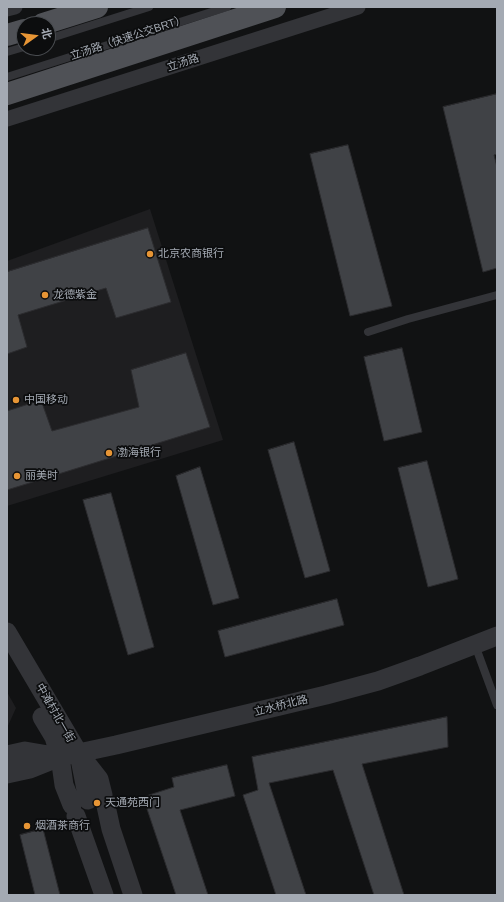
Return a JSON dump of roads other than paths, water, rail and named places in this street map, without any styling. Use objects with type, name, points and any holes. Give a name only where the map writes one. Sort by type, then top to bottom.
[{"type":"main road","points":[[56,20],[97,7]]},
{"type":"main road","points":[[7,94],[275,7]]},
{"type":"street","points":[[7,10],[15,7]]},
{"type":"street","name":"立汤路","points":[[7,119],[358,7]]},
{"type":"street","name":"中滩村北一街","points":[[7,632],[69,756],[64,785],[89,805],[104,895]]},
{"type":"street","name":"立水桥北路","points":[[7,774],[30,769],[69,756],[256,713],[334,693],[406,671],[497,636]]},
{"type":"street","name":"中滩村北一街","points":[[7,655],[54,737],[69,756]]},
{"type":"street","name":"立水桥北路","points":[[7,755],[25,751],[69,756]]},
{"type":"street","points":[[69,756],[99,779],[89,805],[111,829],[133,895]]},
{"type":"lane","name":"立汤路（快速公交BRT）","points":[[56,36],[149,7]]},
{"type":"lane","name":"立汤路（快速公交BRT）","points":[[7,77],[227,7]]},
{"type":"lane","points":[[368,332],[408,319],[497,295]]},
{"type":"lane","points":[[475,645],[497,705]]},
{"type":"place","name":"北京农商银行","points":[[150,254]]},
{"type":"place","name":"龙德紫金","points":[[45,295]]},
{"type":"place","name":"中国移动","points":[[16,400]]},
{"type":"place","name":"渤海银行","points":[[109,453]]},
{"type":"place","name":"丽美时","points":[[17,476]]},
{"type":"place","name":"天通苑西门","points":[[97,803]]},
{"type":"place","name":"烟酒茶商行","points":[[27,826]]}]
